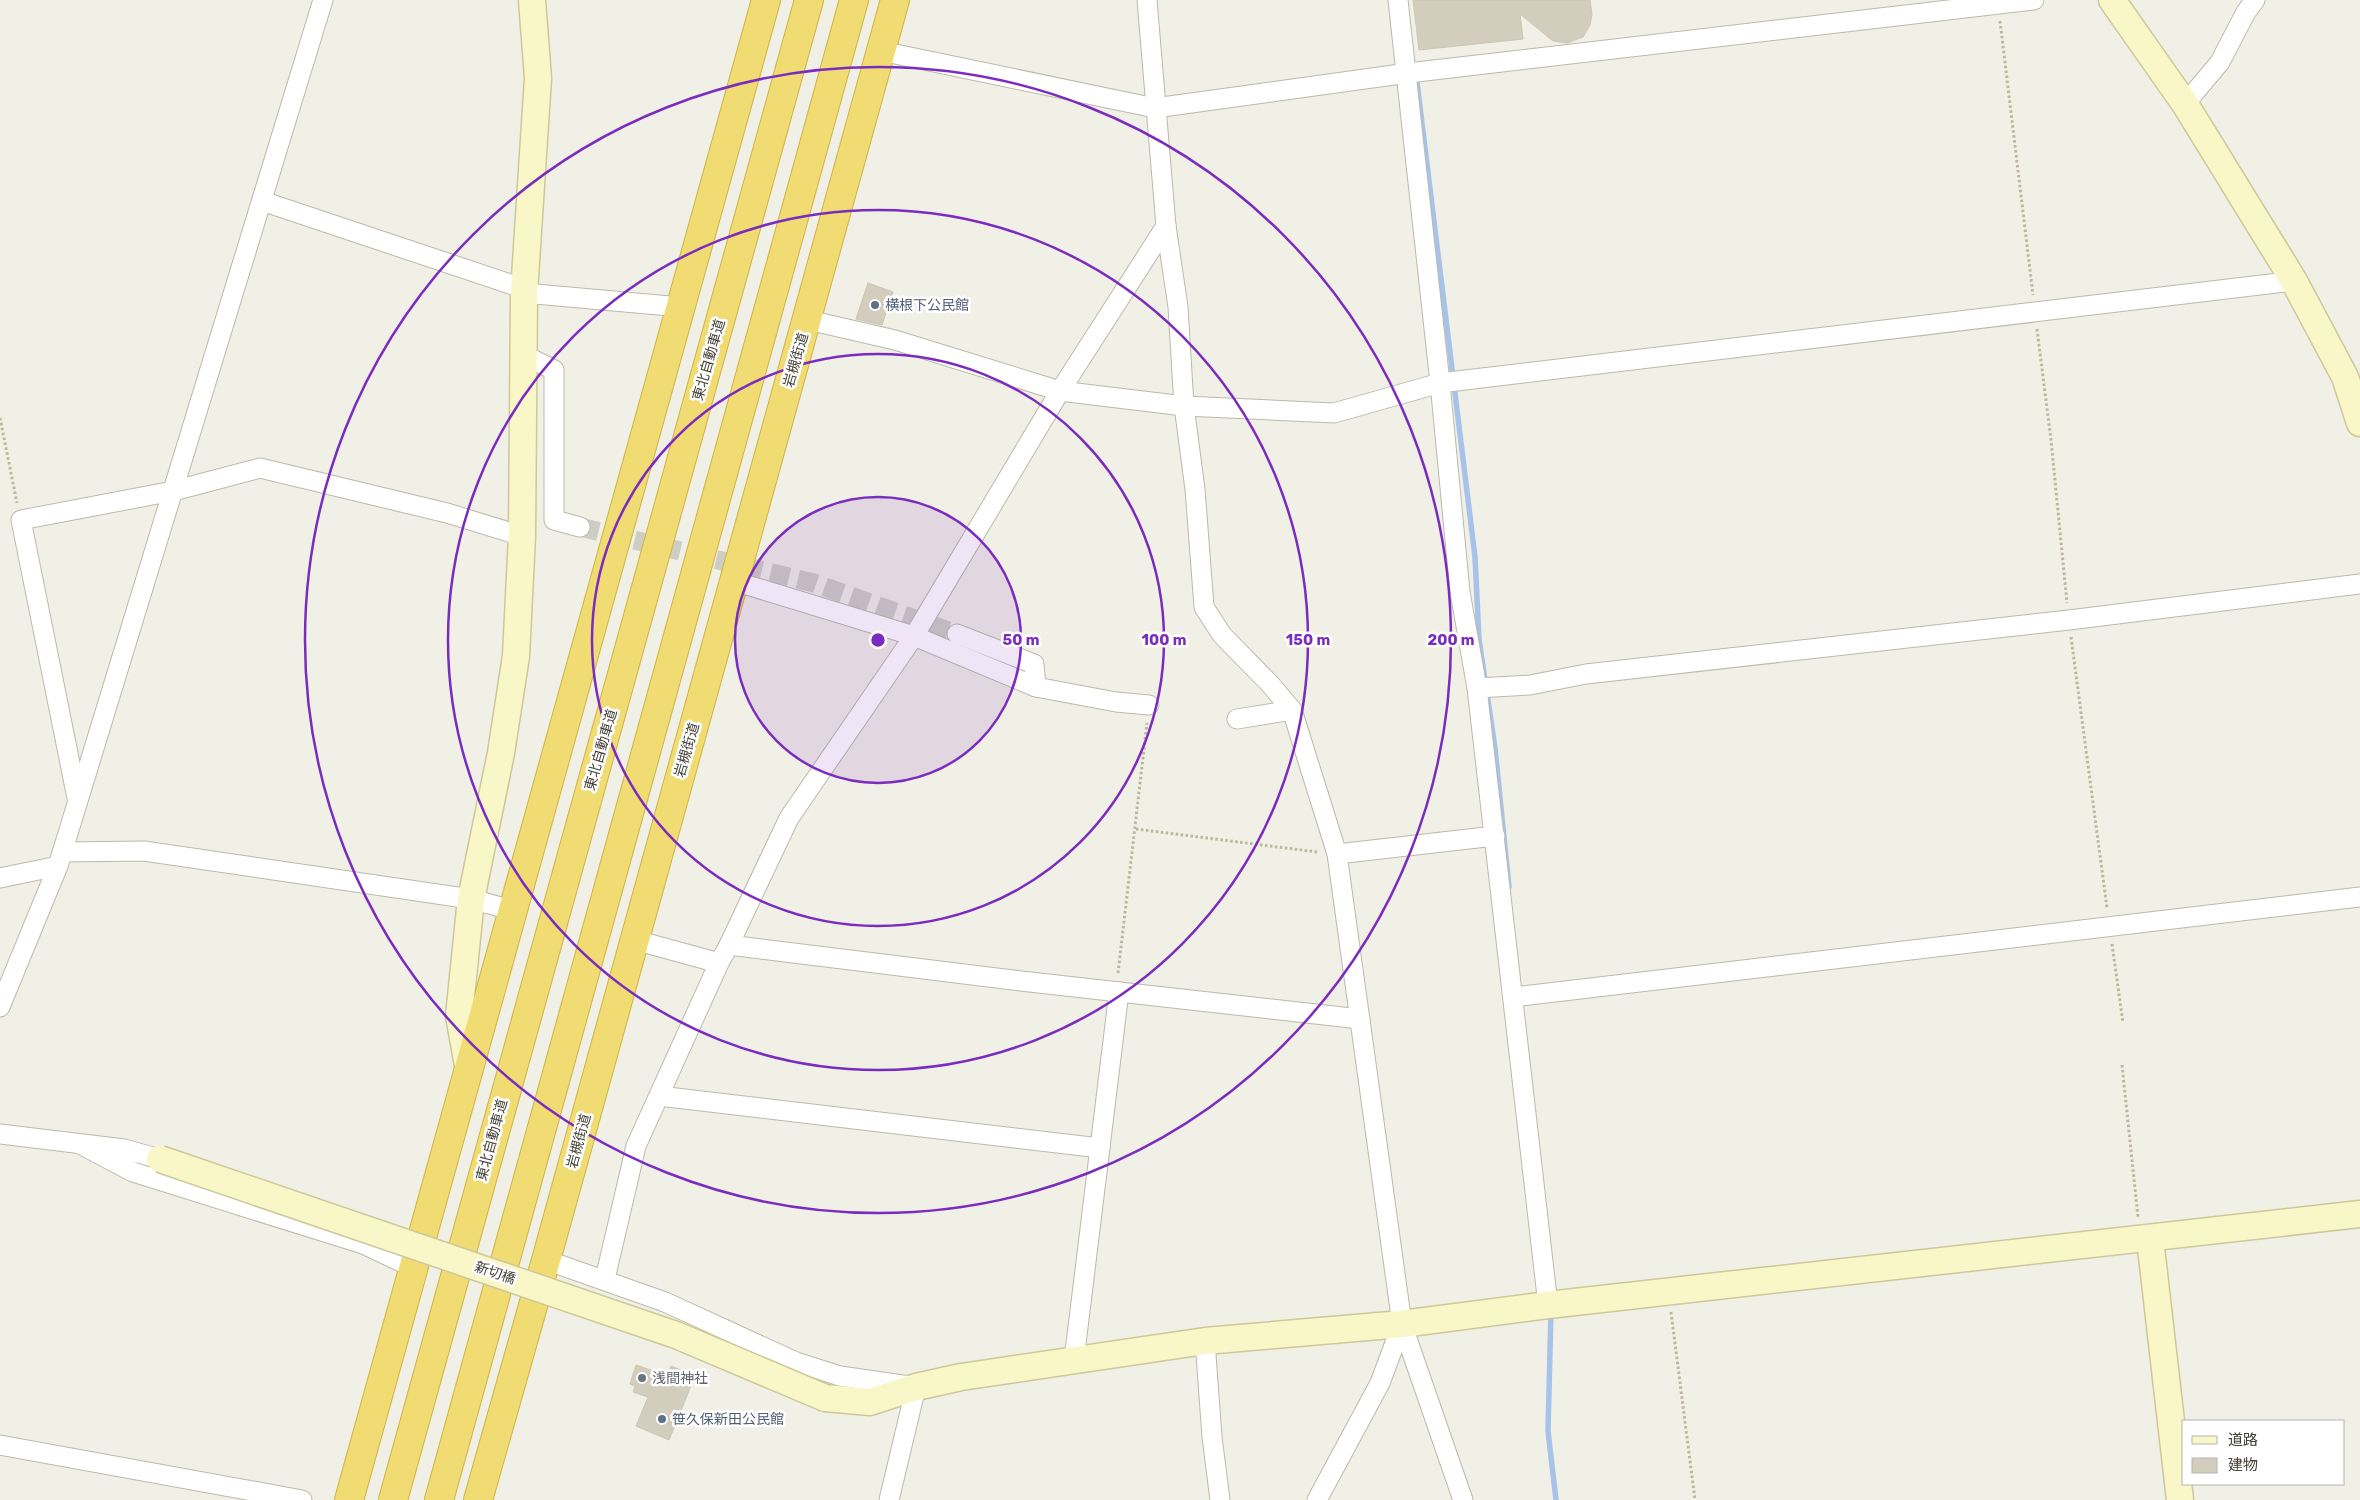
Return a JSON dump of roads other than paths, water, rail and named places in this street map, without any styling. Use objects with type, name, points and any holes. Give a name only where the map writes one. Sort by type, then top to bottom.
[{"type":"highway","points":[[349,1500],[766,0]]},
{"type":"highway","name":"東北自動車道","points":[[393,1500],[809,0]]},
{"type":"highway","points":[[439,1500],[854,0]]},
{"type":"highway","name":"岩槻街道","points":[[478,1500],[808,320],[895,0]]},
{"type":"street","points":[[0,1007],[60,859],[323,0]]},
{"type":"street","points":[[469,1071],[459,1016],[471,899],[501,753],[516,656],[522,536],[524,293],[538,78],[532,0]]},
{"type":"street","points":[[1147,0],[1166,226],[1178,307],[1184,406],[1195,489],[1204,607],[1222,635],[1270,684],[1292,710],[1337,854],[1402,1324],[1463,1500]]},
{"type":"street","points":[[1398,0],[1408,74],[1460,592],[1477,688],[1548,1305]]},
{"type":"street","points":[[881,51],[1155,108],[1408,74],[2034,0]]},
{"type":"street","points":[[2112,0],[2185,104],[2294,281],[2345,377],[2360,423]]},
{"type":"street","points":[[2185,104],[2220,62],[2246,12],[2255,0]]},
{"type":"street","points":[[262,201],[516,286],[524,293],[681,307]]},
{"type":"street","points":[[605,1279],[636,1146],[718,962],[729,946],[788,818],[914,636],[1060,391],[1166,226]]},
{"type":"street","points":[[808,320],[895,340],[1060,391],[1184,406],[1334,413],[1440,383],[2294,281]]},
{"type":"street","points":[[524,355],[554,370],[554,520],[580,526]]},
{"type":"street","points":[[77,802],[21,520],[173,491],[260,468],[447,513],[522,536]]},
{"type":"street","points":[[734,581],[914,636],[1036,688],[1116,702],[1149,705]]},
{"type":"street","points":[[1477,688],[1530,685],[1586,674],[2069,620],[2360,584]]},
{"type":"street","points":[[958,634],[1034,664],[1036,688]]},
{"type":"street","points":[[1237,719],[1292,710]]},
{"type":"street","points":[[1337,854],[1495,836]]},
{"type":"street","points":[[0,878],[60,859],[144,851],[471,899],[512,910]]},
{"type":"street","points":[[1513,997],[2360,897]]},
{"type":"street","points":[[635,940],[718,962]]},
{"type":"street","points":[[729,946],[1360,1019]]},
{"type":"street","points":[[1074,1360],[1117,992]]},
{"type":"street","points":[[659,1096],[1100,1148]]},
{"type":"street","points":[[0,1134],[124,1149],[160,1159]]},
{"type":"street","points":[[80,1144],[133,1172],[363,1244],[414,1268]]},
{"type":"street","name":"新切橋","points":[[160,1159],[676,1335],[825,1398],[870,1402],[916,1387],[961,1377],[1205,1341],[1402,1324],[1548,1305],[2360,1214]]},
{"type":"street","points":[[2145,1239],[2180,1500]]},
{"type":"street","points":[[546,1260],[605,1279],[665,1302],[796,1362],[840,1376],[916,1387],[889,1500]]},
{"type":"street","points":[[1317,1500],[1380,1383],[1402,1324]]},
{"type":"street","points":[[1205,1341],[1212,1437],[1220,1500]]},
{"type":"street","points":[[0,1445],[302,1500]]},
{"type":"waterway","points":[[1416,74],[1475,557],[1479,639],[1495,748],[1509,887]]},
{"type":"waterway","points":[[1551,1311],[1548,1431],[1556,1500]]},
{"type":"tunnel","points":[[580,527],[814,583],[957,634]]},
{"type":"place","name":"横根下公民館","points":[[875,305]]},
{"type":"place","name":"浅間神社","points":[[642,1378]]},
{"type":"place","name":"笹久保新田公民館","points":[[662,1419]]}]
